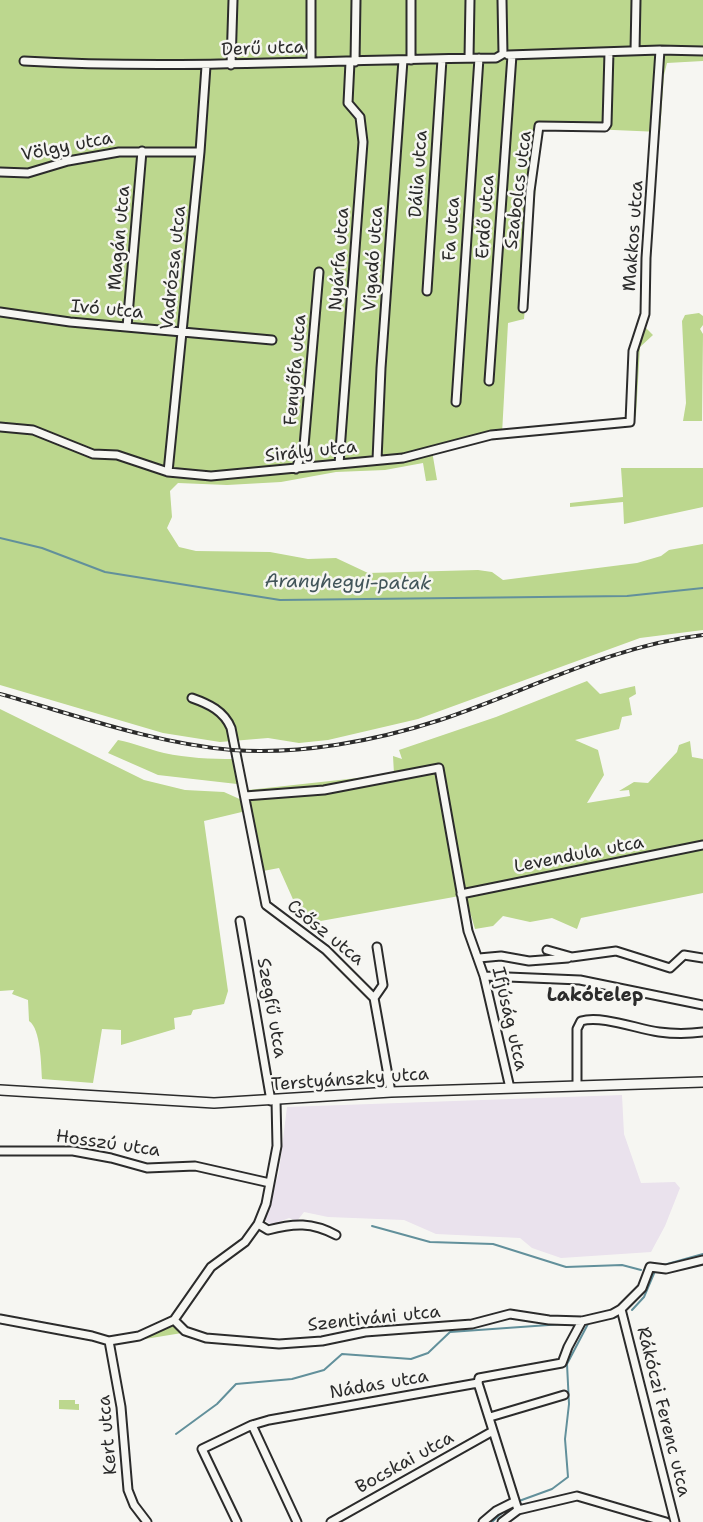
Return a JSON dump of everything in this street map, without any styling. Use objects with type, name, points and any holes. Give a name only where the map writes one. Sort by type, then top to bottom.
[{"type":"main road","name":"Terstyánszky utca","points":[[0,1090],[184,1102],[274,1101],[391,1092],[703,1082]]},
{"type":"street","points":[[231,64],[234,0]]},
{"type":"street","points":[[311,0],[311,62]]},
{"type":"street","name":"Nyárfa utca","points":[[339,464],[363,142],[360,117],[348,103],[356,0]]},
{"type":"street","name":"Vigadó utca","points":[[378,460],[381,368],[411,0]]},
{"type":"street","points":[[469,58],[470,0]]},
{"type":"street","points":[[502,0],[503,54],[660,50],[703,51]]},
{"type":"street","points":[[635,51],[636,0]]},
{"type":"street","name":"Makkos utca","points":[[630,422],[633,351],[645,314],[646,258],[660,50]]},
{"type":"street","name":"Szabolcs utca","points":[[523,308],[530,191],[539,126],[605,126],[608,124],[609,52]]},
{"type":"street","name":"Derű utca","points":[[24,61],[94,66],[206,66],[496,58],[503,54]]},
{"type":"street","name":"Erdő utca","points":[[490,381],[512,55]]},
{"type":"street","name":"Fa utca","points":[[456,402],[479,58]]},
{"type":"street","name":"Dália utca","points":[[427,291],[442,59]]},
{"type":"street","name":"Vadrózsa utca","points":[[168,472],[200,152],[206,66]]},
{"type":"street","name":"Magán utca","points":[[127,327],[142,151]]},
{"type":"street","name":"Völgy utca","points":[[0,172],[28,173],[85,157],[118,152],[200,152]]},
{"type":"street","name":"Fenyőfa utca","points":[[296,469],[304,446],[319,272]]},
{"type":"street","name":"Ivó utca","points":[[0,312],[70,322],[272,340]]},
{"type":"street","name":"Sirály utca","points":[[0,427],[33,430],[93,454],[117,456],[168,472],[211,476],[403,458],[491,435],[630,422]]},
{"type":"street","name":"Csősz utca","points":[[192,698],[217,709],[229,723],[236,745],[244,796],[266,905],[304,932],[346,968],[374,998]]},
{"type":"street","name":"Ifjúság utca","points":[[244,796],[324,790],[439,768],[468,931],[484,976],[510,1088]]},
{"type":"street","name":"Levendula utca","points":[[461,894],[703,845]]},
{"type":"street","name":"Szegfű utca","points":[[174,1320],[211,1267],[245,1242],[258,1224],[266,1204],[277,1146],[274,1101],[240,921]]},
{"type":"street","points":[[376,947],[384,985],[374,998],[391,1092]]},
{"type":"street","points":[[547,950],[572,957]]},
{"type":"street","points":[[479,958],[501,956],[529,961],[616,951],[670,968],[684,954],[703,958]]},
{"type":"street","points":[[484,976],[580,980],[703,1005]]},
{"type":"street","points":[[577,1086],[577,1029],[581,1021],[594,1019],[660,1032],[686,1034],[703,1032]]},
{"type":"street","name":"Hosszú utca","points":[[0,1151],[73,1151],[111,1158],[147,1168],[195,1166],[270,1183]]},
{"type":"street","points":[[258,1224],[268,1230],[288,1224],[308,1224],[321,1227],[336,1235]]},
{"type":"street","points":[[621,1309],[642,1288],[650,1267],[666,1269],[703,1260]]},
{"type":"street","name":"Szentiváni utca","points":[[174,1320],[185,1331],[206,1338],[279,1344],[322,1341],[365,1332],[472,1324],[510,1314],[549,1320],[582,1321],[612,1314],[621,1309]]},
{"type":"street","name":"Rákóczi Ferenc utca","points":[[621,1309],[675,1522]]},
{"type":"street","points":[[0,1319],[92,1336],[109,1341],[139,1336],[174,1320]]},
{"type":"street","name":"Nádas utca","points":[[237,1522],[202,1449],[252,1424],[478,1383],[479,1378],[562,1362],[568,1346],[582,1321]]},
{"type":"street","name":"Kert utca","points":[[109,1341],[122,1408],[128,1490],[134,1505],[147,1522]]},
{"type":"street","points":[[478,1383],[518,1510]]},
{"type":"street","points":[[490,1417],[564,1394]]},
{"type":"street","points":[[252,1424],[297,1522]]},
{"type":"street","name":"Bocskai utca","points":[[331,1522],[493,1431]]},
{"type":"street","points":[[502,1522],[518,1510],[577,1496],[666,1522]]},
{"type":"street","points":[[483,1522],[513,1498]]},
{"type":"shaded area","points":[[622,1095],[624,1134],[641,1183],[675,1182],[680,1188],[665,1226],[651,1252],[561,1258],[532,1248],[520,1238],[436,1234],[404,1220],[328,1217],[304,1212],[297,1221],[289,1218],[271,1225],[265,1220],[279,1172],[287,1107]]},
{"type":"green space","points":[[0,0],[703,0],[703,61],[667,63],[664,75],[660,132],[544,127],[541,131],[524,319],[508,323],[502,434],[432,451],[437,480],[426,481],[423,463],[385,470],[336,472],[281,482],[227,485],[178,483],[170,491],[172,517],[167,528],[179,547],[196,551],[270,552],[308,559],[336,558],[368,573],[478,570],[492,572],[503,580],[637,563],[661,556],[669,550],[703,544],[703,630],[640,638],[418,719],[328,740],[299,743],[268,738],[220,742],[163,733],[0,685]]},
{"type":"green space","points":[[699,313],[703,316],[703,325],[700,329],[703,334],[702,421],[683,421],[686,403],[682,321],[685,315]]},
{"type":"green space","points":[[646,328],[653,335],[640,347],[636,415],[633,422],[630,422],[638,339]]},
{"type":"green space","points":[[621,468],[703,468],[703,507],[624,524],[623,502],[570,507],[570,503],[623,497]]},
{"type":"green space","points":[[587,681],[600,694],[635,686],[636,694],[629,698],[632,715],[622,717],[619,729],[575,740],[598,750],[604,775],[587,803],[630,796],[629,790],[619,791],[634,782],[648,783],[677,752],[679,745],[690,741],[692,757],[703,759],[703,893],[581,918],[577,929],[552,918],[530,922],[503,916],[493,926],[475,929],[465,895],[304,924],[279,868],[263,871],[250,810],[248,790],[394,774],[393,756],[402,759],[399,750],[496,717]]},
{"type":"green space","points":[[0,709],[144,780],[185,790],[224,792],[244,801],[246,811],[204,821],[228,991],[224,1004],[193,1010],[191,1015],[174,1018],[175,1029],[121,1045],[121,1030],[102,1029],[93,1083],[42,1079],[38,1039],[33,1025],[29,1021],[28,1000],[12,994],[14,990],[0,991]]},
{"type":"green space","points":[[118,740],[173,755],[234,759],[237,784],[158,775],[108,753]]},
{"type":"green space","points":[[175,1325],[182,1333],[145,1339],[145,1338]]},
{"type":"green space","points":[[59,1400],[75,1400],[75,1404],[79,1404],[79,1410],[59,1409]]},
{"type":"waterway","name":"Aranyhegyi-patak","points":[[0,538],[42,548],[105,572],[280,600],[627,596],[703,588]]},
{"type":"waterway","points":[[372,1226],[430,1242],[493,1244],[566,1267],[622,1265],[641,1270]]},
{"type":"waterway","points":[[660,1266],[703,1254]]},
{"type":"waterway","points":[[632,1310],[644,1297],[655,1271]]},
{"type":"waterway","points":[[604,1319],[616,1317]]},
{"type":"waterway","points":[[519,1501],[552,1489],[568,1477],[565,1439],[569,1404],[567,1364],[589,1322]]},
{"type":"waterway","points":[[176,1434],[217,1404],[236,1384],[292,1379],[324,1370],[342,1354],[411,1359],[428,1353],[450,1332],[563,1324]]},
{"type":"waterway","points":[[492,1522],[505,1510]]},
{"type":"railway","points":[[0,694],[144,735],[173,741],[232,750],[258,751],[311,748],[364,740],[415,728],[602,659],[635,649],[703,635]]},
{"type":"district","name":"Lakótelep","points":[[595,996]]}]
